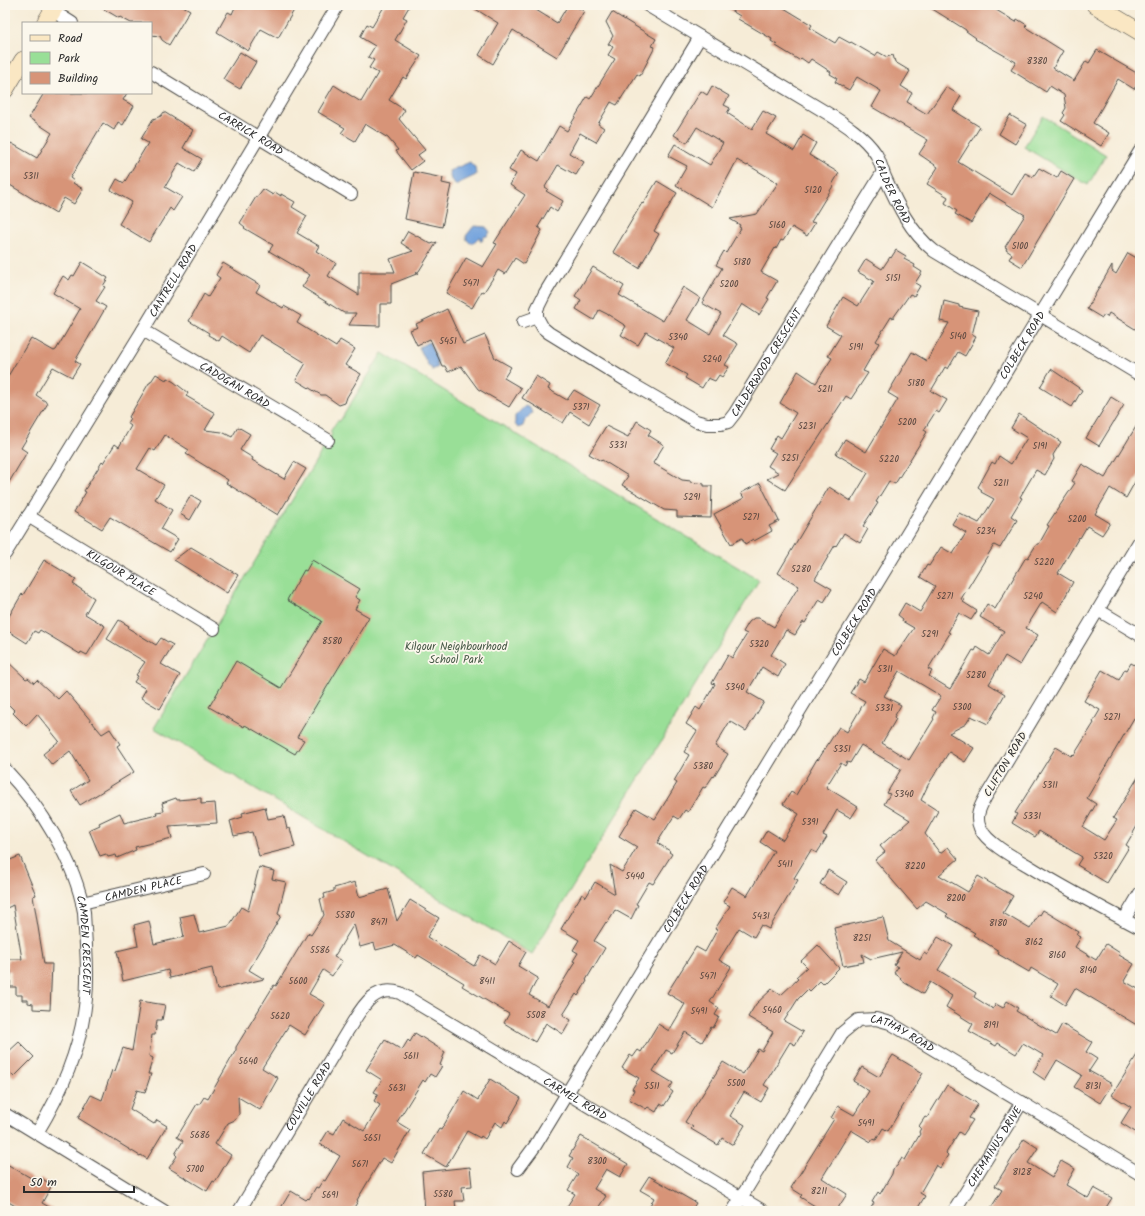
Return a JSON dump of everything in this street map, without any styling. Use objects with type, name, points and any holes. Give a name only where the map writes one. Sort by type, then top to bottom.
[{"type":"main road","points":[[1095,5],[1140,32]]},
{"type":"main road","points":[[5,90],[22,62]]},
{"type":"street","name":"CANTRELL ROAD","points":[[5,554],[143,330],[338,5]]},
{"type":"street","name":"CALDER ROAD","points":[[647,5],[842,122],[868,144],[876,154],[897,203],[906,218],[928,246],[949,261],[1140,375]]},
{"type":"street","points":[[52,13],[70,22]]},
{"type":"street","points":[[523,322],[537,318],[537,309],[545,293],[700,37]]},
{"type":"street","name":"CARRICK ROAD","points":[[152,73],[351,194]]},
{"type":"street","name":"COLBECK ROAD","points":[[518,1169],[535,1146],[1140,151]]},
{"type":"street","name":"CALDERWOOD CRESCENT","points":[[537,318],[543,328],[549,332],[696,421],[715,425],[728,422],[735,413],[883,172]]},
{"type":"street","name":"CADOGAN ROAD","points":[[143,330],[328,440]]},
{"type":"street","name":"KILGOUR PLACE","points":[[28,516],[214,629]]},
{"type":"street","name":"CLIFTON ROAD","points":[[1140,540],[985,798],[978,816],[978,822],[982,832],[1001,849],[1056,883],[1140,928]]},
{"type":"street","points":[[1098,610],[1140,635]]},
{"type":"street","name":"CAMDEN CRESCENT","points":[[5,769],[32,800],[51,829],[74,877],[82,903],[87,975],[84,1014],[70,1069],[37,1133]]},
{"type":"street","name":"CAMDEN PLACE","points":[[82,903],[204,874]]},
{"type":"street","points":[[1124,920],[1140,893]]},
{"type":"street","name":"CARMEL ROAD","points":[[385,991],[393,990],[400,993],[763,1211]]},
{"type":"street","name":"COLVILLE ROAD","points":[[239,1211],[359,1014],[371,997],[385,991]]},
{"type":"street","name":"CATHAY ROAD","points":[[732,1211],[842,1033],[858,1020],[876,1019],[890,1023],[1140,1174]]},
{"type":"street","name":"CHEMAINUS DRIVE","points":[[954,1211],[1022,1102]]},
{"type":"street","points":[[5,1114],[164,1211]]},
{"type":"green space","points":[[1043,116],[1106,155],[1088,185],[1024,147]]},
{"type":"green space","name":"Kilgour Neighbourhood School Park","points":[[382,353],[759,580],[532,954],[154,728],[332,434],[330,432],[337,421],[340,421]]},
{"type":"water","points":[[470,162],[475,167],[476,175],[455,185],[451,180],[449,171]]},
{"type":"water","points":[[474,226],[486,227],[490,232],[487,236],[482,237],[482,241],[480,241],[479,237],[474,242],[470,243],[466,236]]},
{"type":"water","points":[[429,342],[438,362],[436,363],[438,367],[432,370],[419,347]]},
{"type":"water","points":[[525,406],[530,408],[532,413],[525,420],[523,426],[518,428],[515,424],[515,416]]},
{"type":"building","points":[[97,5],[181,5],[190,10],[169,45],[162,40],[160,36],[152,35],[152,22],[129,22],[120,17],[119,18]]},
{"type":"building","points":[[236,5],[297,5],[278,38],[261,29],[248,51],[217,32],[228,12],[232,14]]},
{"type":"building","points":[[385,5],[410,5],[403,17],[407,19],[395,40],[421,56],[406,79],[403,77],[389,100],[405,110],[399,119],[425,150],[418,155],[423,161],[411,170],[388,138],[365,124],[355,141],[341,133],[345,128],[318,112],[334,85],[361,102],[378,73],[369,68],[374,60],[368,57],[375,46],[360,37],[367,24],[372,27]]},
{"type":"building","points":[[469,5],[528,5],[557,23],[568,5],[573,5],[584,11],[557,57],[513,30],[493,64],[479,55],[498,23]]},
{"type":"building","points":[[722,5],[779,5],[812,25],[810,28],[835,43],[839,37],[875,56],[878,52],[887,57],[893,55],[895,62],[910,71],[901,86],[912,93],[907,102],[927,114],[946,87],[961,96],[953,110],[980,127],[958,162],[1012,195],[1025,173],[1033,177],[1039,168],[1057,178],[1061,171],[1074,179],[1022,267],[1009,259],[1012,254],[1006,250],[1007,248],[1005,247],[1025,215],[989,193],[971,223],[955,214],[957,211],[945,203],[948,197],[927,184],[938,167],[919,154],[928,140],[872,107],[881,91],[857,77],[849,90],[835,82],[837,78],[830,74],[831,72],[811,59],[808,63],[801,58],[799,60],[776,46],[777,45],[771,41],[772,39],[738,19],[740,16]]},
{"type":"building","points":[[926,5],[988,5],[1016,22],[1017,19],[1027,25],[1025,27],[1063,51],[1053,68],[1074,81],[1086,61],[1089,63],[1097,50],[1140,75],[1140,80],[1134,89],[1118,79],[1093,123],[1109,133],[1101,146],[1061,121],[1065,115],[1063,113],[1066,108],[1064,95],[1050,86],[1046,92],[1011,70],[1016,62],[975,39],[976,38],[966,30]]},
{"type":"building","points":[[612,12],[656,39],[652,46],[655,47],[640,76],[637,74],[617,105],[611,102],[598,124],[604,128],[596,142],[580,133],[569,153],[584,162],[576,175],[558,165],[545,187],[548,189],[546,191],[563,201],[557,212],[550,207],[538,227],[542,230],[524,264],[515,258],[505,274],[498,270],[484,292],[482,291],[472,308],[446,293],[466,258],[483,267],[497,244],[494,243],[525,195],[510,185],[516,174],[509,170],[521,150],[539,161],[559,126],[567,131],[587,97],[590,99],[615,59],[608,55],[613,47],[608,44],[613,36],[606,22]]},
{"type":"building","points":[[240,52],[256,62],[240,89],[223,79]]},
{"type":"building","points":[[712,86],[729,96],[724,105],[730,108],[727,113],[752,129],[763,111],[776,118],[766,134],[794,151],[803,135],[816,143],[809,155],[839,173],[832,185],[833,186],[811,222],[815,223],[807,236],[792,227],[783,241],[781,240],[776,249],[775,248],[761,272],[777,281],[767,298],[769,299],[759,315],[742,304],[723,335],[738,344],[725,365],[729,367],[722,377],[719,375],[715,381],[708,378],[702,388],[685,378],[687,375],[665,363],[674,348],[646,332],[638,345],[621,335],[626,326],[607,314],[599,310],[594,320],[576,309],[581,300],[575,296],[593,267],[624,286],[619,295],[663,321],[683,287],[700,298],[687,320],[710,334],[721,314],[702,303],[722,268],[716,265],[724,251],[726,253],[741,228],[739,227],[740,225],[730,219],[757,214],[778,183],[737,160],[712,207],[676,185],[687,166],[668,156],[675,144],[710,165],[723,143],[697,127],[687,143],[674,135],[701,91],[707,95]]},
{"type":"building","points":[[43,94],[126,94],[123,100],[134,106],[123,125],[118,122],[114,130],[103,123],[70,178],[74,181],[73,183],[83,189],[74,204],[64,198],[56,213],[5,182],[5,153],[11,143],[37,158],[52,133],[29,118]]},
{"type":"building","points":[[164,112],[193,130],[183,148],[202,159],[194,172],[179,163],[165,187],[182,197],[173,211],[170,208],[149,242],[119,224],[132,202],[111,190],[117,179],[124,183],[148,143],[141,139],[153,119],[161,116]]},
{"type":"building","points":[[1010,115],[1027,125],[1015,144],[999,134]]},
{"type":"building","points":[[414,172],[443,178],[442,183],[451,185],[442,227],[405,219]]},
{"type":"building","points":[[657,181],[677,193],[654,231],[659,234],[639,268],[613,252]]},
{"type":"building","points":[[263,189],[273,195],[275,192],[281,196],[281,194],[295,202],[292,207],[307,216],[297,233],[319,246],[316,251],[336,263],[328,276],[359,295],[359,272],[395,272],[390,259],[413,251],[401,243],[408,231],[431,244],[437,242],[419,271],[416,273],[419,273],[391,284],[391,304],[380,304],[380,326],[349,325],[356,313],[344,313],[302,287],[310,275],[269,251],[273,245],[244,228],[245,227],[240,223],[256,197]]},
{"type":"building","points":[[896,250],[906,256],[904,259],[915,265],[914,267],[922,272],[915,283],[920,286],[914,296],[910,294],[893,318],[891,317],[876,341],[879,343],[863,371],[868,373],[851,399],[846,396],[785,490],[767,479],[779,473],[768,466],[776,453],[769,449],[777,435],[781,438],[796,413],[780,403],[798,371],[816,383],[832,358],[828,356],[841,335],[826,326],[843,297],[858,306],[874,281],[858,272],[866,259],[882,269]]},
{"type":"building","points":[[1128,253],[1140,260],[1140,332],[1109,313],[1107,317],[1104,315],[1102,318],[1087,309],[1112,265],[1112,271],[1116,274]]},
{"type":"building","points":[[82,262],[108,278],[103,286],[105,287],[96,301],[106,307],[75,361],[80,364],[72,377],[53,367],[36,395],[48,403],[21,448],[27,452],[5,489],[5,381],[31,338],[54,351],[56,350],[80,309],[53,293],[63,276],[69,280],[72,275],[74,276]]},
{"type":"building","points":[[223,263],[260,285],[256,292],[283,308],[284,306],[301,316],[297,323],[336,347],[340,340],[355,349],[345,365],[361,374],[345,403],[339,405],[325,395],[321,395],[296,380],[306,363],[260,335],[249,353],[222,336],[219,341],[189,321],[204,294],[208,297],[220,278],[216,275]]},
{"type":"building","points":[[944,301],[959,305],[959,307],[978,311],[972,335],[976,337],[965,356],[958,352],[948,369],[945,367],[931,391],[947,400],[939,413],[936,411],[924,430],[927,432],[895,484],[889,481],[876,502],[878,503],[863,526],[868,529],[860,543],[844,533],[836,546],[835,545],[815,579],[832,589],[824,602],[819,599],[805,623],[803,622],[795,635],[786,630],[771,655],[785,664],[778,677],[762,667],[747,692],[764,702],[746,731],[730,721],[715,746],[728,754],[714,777],[713,776],[705,788],[703,787],[688,812],[685,810],[679,819],[674,816],[657,843],[670,851],[669,852],[672,854],[653,884],[649,882],[636,904],[638,905],[631,919],[615,910],[594,941],[605,948],[578,996],[576,994],[563,1015],[571,1020],[563,1034],[546,1023],[535,1042],[504,1023],[509,1014],[462,986],[464,983],[418,955],[416,958],[395,945],[376,950],[374,943],[360,947],[354,924],[334,957],[342,961],[332,976],[323,970],[309,994],[325,1003],[305,1035],[289,1025],[262,1068],[278,1078],[260,1110],[238,1097],[239,1114],[235,1120],[228,1123],[215,1144],[231,1155],[215,1182],[213,1181],[207,1191],[169,1168],[177,1156],[175,1154],[183,1141],[177,1137],[197,1104],[199,1105],[204,1097],[208,1099],[236,1050],[236,1047],[274,985],[276,986],[308,933],[311,935],[324,915],[320,899],[325,898],[324,894],[334,891],[334,888],[355,882],[359,897],[388,889],[397,921],[410,900],[439,918],[427,937],[474,966],[480,955],[495,964],[509,941],[526,952],[518,966],[538,978],[529,995],[548,1006],[575,962],[573,961],[578,953],[573,950],[579,940],[561,929],[582,894],[586,897],[595,882],[615,894],[610,865],[622,872],[637,847],[619,836],[636,808],[655,819],[677,783],[674,781],[689,755],[684,752],[697,731],[686,724],[696,707],[700,710],[715,684],[712,683],[728,655],[732,658],[747,634],[743,632],[749,622],[754,618],[759,618],[774,627],[799,586],[778,573],[829,487],[851,501],[868,473],[836,454],[845,439],[866,452],[898,399],[888,393],[912,352],[927,361],[949,323],[940,321]]},
{"type":"building","points":[[447,309],[463,344],[485,335],[495,358],[511,367],[504,378],[521,388],[509,407],[478,389],[461,366],[448,372],[445,366],[442,366],[430,339],[417,345],[410,330],[418,327],[416,324]]},
{"type":"building","points":[[1051,369],[1082,390],[1072,407],[1040,387]]},
{"type":"building","points":[[156,374],[166,380],[167,378],[174,382],[188,393],[186,396],[215,413],[205,430],[222,432],[232,437],[238,427],[250,434],[240,450],[253,458],[252,460],[284,479],[294,462],[306,469],[278,515],[226,483],[228,480],[186,454],[189,450],[165,435],[155,451],[150,448],[137,469],[164,485],[155,499],[172,510],[161,529],[178,539],[170,552],[110,517],[102,529],[74,512],[86,492],[84,491],[102,462],[103,463],[115,444],[119,447],[131,426],[127,423],[130,418],[129,417]]},
{"type":"building","points":[[536,376],[550,385],[548,389],[567,400],[574,390],[600,405],[589,424],[570,412],[563,423],[522,398]]},
{"type":"building","points":[[1111,397],[1124,405],[1099,446],[1086,438]]},
{"type":"building","points":[[1019,414],[1061,442],[1053,455],[1054,459],[1045,475],[1036,470],[1011,516],[1017,520],[1000,548],[994,545],[961,599],[977,611],[971,620],[959,613],[948,632],[950,633],[928,669],[932,671],[929,676],[950,689],[973,650],[975,651],[977,647],[989,655],[1004,631],[980,617],[987,604],[995,609],[1026,557],[1028,558],[1036,545],[1039,544],[1049,526],[1047,525],[1075,483],[1072,481],[1082,464],[1105,478],[1140,420],[1140,473],[1126,498],[1110,488],[1095,514],[1110,523],[1102,535],[1087,526],[1080,538],[1079,537],[1058,573],[1073,582],[1057,612],[1042,602],[1026,628],[1038,635],[1020,665],[1005,656],[989,684],[1005,694],[988,724],[971,716],[966,724],[949,733],[974,748],[965,762],[949,752],[928,785],[921,800],[938,811],[925,834],[940,853],[948,847],[958,859],[939,875],[968,892],[978,876],[1013,896],[1003,913],[1030,929],[1043,910],[1079,932],[1077,935],[1081,937],[1075,947],[1096,960],[1106,944],[1120,953],[1119,955],[1134,964],[1124,981],[1140,990],[1140,1027],[1075,988],[1065,1005],[1051,996],[1058,984],[1031,968],[1029,972],[998,954],[999,951],[973,935],[975,933],[946,916],[948,914],[926,901],[917,909],[875,860],[885,852],[880,846],[910,820],[884,804],[890,794],[887,793],[901,769],[861,745],[850,763],[847,762],[845,766],[841,763],[826,787],[858,807],[851,818],[837,810],[823,835],[827,837],[817,853],[811,850],[794,878],[798,880],[769,929],[761,925],[754,937],[739,928],[719,960],[731,967],[710,1002],[719,1008],[715,1015],[719,1017],[713,1028],[711,1027],[702,1042],[685,1032],[672,1053],[666,1050],[653,1071],[673,1083],[669,1089],[673,1092],[664,1106],[660,1104],[656,1112],[648,1107],[646,1109],[629,1099],[634,1090],[632,1089],[639,1078],[622,1068],[630,1055],[633,1057],[638,1050],[641,1052],[658,1024],[669,1031],[685,1004],[667,993],[696,947],[705,952],[717,930],[715,929],[730,906],[723,902],[732,887],[747,896],[774,851],[760,842],[767,830],[783,840],[799,814],[783,804],[791,792],[796,795],[817,759],[818,760],[839,727],[847,732],[865,701],[850,693],[859,679],[864,682],[883,649],[895,656],[914,628],[902,621],[903,619],[898,615],[905,603],[920,612],[935,586],[920,577],[941,547],[953,554],[966,533],[952,524],[959,513],[979,523],[994,499],[981,492],[982,490],[978,487],[992,462],[995,464],[999,456],[1011,464],[1027,438],[1011,428]],"holes":[[[899,671],[941,696],[932,710],[936,712],[933,718],[934,719],[909,760],[882,743],[896,719],[894,717],[901,705],[884,696]]]},
{"type":"building","points":[[637,421],[651,430],[648,435],[664,445],[653,463],[682,480],[704,484],[704,486],[712,486],[711,518],[677,517],[677,511],[664,510],[622,485],[628,476],[589,454],[606,426],[628,437]]},
{"type":"building","points":[[760,483],[779,521],[769,526],[772,531],[754,541],[753,539],[745,544],[742,538],[731,544],[714,514],[744,498],[741,493]]},
{"type":"building","points":[[191,495],[201,501],[190,520],[180,514]]},
{"type":"building","points":[[191,547],[238,575],[227,593],[174,560]]},
{"type":"building","points":[[44,560],[76,579],[73,584],[94,598],[85,614],[105,626],[87,655],[81,652],[80,654],[40,630],[38,633],[34,631],[27,643],[5,629],[5,623]]},
{"type":"building","points":[[312,560],[360,589],[355,597],[360,600],[355,609],[369,617],[297,737],[304,740],[295,754],[245,725],[244,727],[209,707],[236,661],[281,688],[322,621],[287,600],[304,570],[306,571]]},
{"type":"building","points":[[119,620],[129,626],[128,628],[156,645],[161,638],[173,645],[161,664],[180,675],[160,709],[141,698],[146,689],[134,682],[138,676],[136,675],[145,662],[107,639]]},
{"type":"building","points":[[5,659],[26,679],[28,678],[34,683],[37,680],[58,699],[66,691],[102,734],[110,729],[120,744],[117,746],[134,772],[80,805],[71,791],[88,780],[70,751],[52,765],[43,754],[59,741],[37,714],[26,726],[13,713],[15,711],[5,701]]},
{"type":"building","points":[[1131,663],[1140,668],[1140,721],[1134,718],[1087,798],[1096,804],[1083,827],[1104,840],[1117,820],[1113,818],[1140,774],[1140,821],[1126,845],[1129,847],[1107,883],[1077,865],[1082,857],[1039,831],[1035,837],[1012,823],[1017,814],[1015,813],[1056,747],[1071,756],[1073,754],[1074,755],[1094,723],[1093,722],[1100,710],[1084,701],[1102,670],[1119,680],[1125,669],[1127,670]]},
{"type":"building","points":[[176,798],[177,800],[201,798],[201,804],[215,803],[217,823],[169,826],[172,838],[135,847],[136,850],[117,858],[116,855],[108,857],[106,854],[100,856],[89,830],[100,825],[99,823],[120,813],[124,823],[157,815],[156,812],[164,811],[162,803]]},
{"type":"building","points":[[265,807],[268,819],[284,816],[287,829],[290,828],[295,847],[259,856],[252,832],[234,836],[230,821],[243,817],[242,813]]},
{"type":"building","points":[[20,856],[36,895],[33,896],[44,964],[52,964],[50,1010],[33,1009],[33,1004],[28,1003],[28,1000],[22,1000],[22,995],[16,995],[16,987],[10,987],[11,971],[7,971],[8,959],[22,959],[13,905],[5,909],[5,862]]},
{"type":"building","points":[[259,867],[274,871],[272,879],[286,882],[278,914],[281,916],[249,970],[264,979],[217,990],[212,968],[170,978],[168,970],[123,981],[117,951],[138,946],[134,925],[149,921],[154,944],[184,937],[180,917],[194,914],[199,933],[229,926],[241,907],[248,911]]},
{"type":"building","points":[[828,870],[847,882],[839,895],[820,884]]},
{"type":"building","points":[[883,917],[889,941],[920,960],[924,953],[927,955],[938,937],[953,946],[938,970],[976,993],[974,997],[993,1009],[996,1004],[1003,1008],[1007,1001],[1018,1008],[1016,1011],[1056,1035],[1062,1024],[1092,1042],[1086,1052],[1097,1059],[1089,1071],[1112,1084],[1100,1103],[1074,1087],[1082,1075],[1057,1060],[1045,1080],[1033,1072],[1043,1055],[1023,1043],[1016,1054],[998,1043],[996,1046],[969,1031],[973,1024],[946,1007],[952,996],[930,982],[923,994],[905,983],[894,973],[898,967],[894,965],[902,952],[871,959],[862,954],[864,962],[843,966],[834,928]]},
{"type":"building","points":[[818,945],[839,968],[823,984],[820,981],[810,991],[808,989],[798,999],[784,1021],[803,1032],[795,1045],[790,1042],[764,1085],[769,1088],[761,1102],[744,1092],[730,1116],[745,1125],[733,1145],[722,1138],[718,1145],[691,1129],[693,1127],[685,1122],[723,1062],[743,1074],[758,1049],[762,1051],[773,1032],[748,1017],[756,1004],[772,989],[781,995],[798,979],[796,977],[807,967],[801,961]]},
{"type":"building","points":[[140,1001],[165,1005],[162,1020],[157,1020],[155,1035],[152,1035],[149,1056],[153,1058],[148,1074],[151,1074],[145,1092],[137,1090],[130,1109],[154,1124],[157,1120],[167,1126],[147,1159],[78,1118],[91,1095],[102,1100],[112,1070],[115,1071],[123,1048],[132,1051]]},
{"type":"building","points":[[415,1033],[445,1052],[440,1065],[442,1066],[435,1077],[430,1074],[425,1082],[423,1080],[397,1122],[410,1130],[391,1163],[382,1158],[352,1211],[279,1211],[291,1191],[306,1200],[308,1198],[309,1199],[316,1187],[318,1188],[323,1180],[325,1181],[340,1156],[320,1144],[328,1131],[334,1134],[343,1118],[364,1131],[380,1105],[374,1101],[378,1094],[374,1092],[382,1080],[366,1070],[385,1040],[402,1050],[408,1040],[410,1042]]},
{"type":"building","points":[[19,1042],[34,1057],[14,1077],[5,1068],[5,1055]]},
{"type":"building","points":[[1140,1050],[1140,1135],[1121,1123],[1131,1107],[1112,1095]]},
{"type":"building","points":[[893,1055],[923,1073],[888,1131],[883,1128],[876,1140],[873,1139],[871,1142],[851,1130],[822,1178],[847,1194],[836,1211],[812,1211],[815,1206],[800,1197],[802,1195],[791,1188],[834,1119],[831,1118],[838,1106],[854,1115],[869,1091],[853,1081],[862,1067],[879,1077]]},
{"type":"building","points":[[490,1079],[521,1098],[507,1123],[505,1121],[502,1127],[495,1122],[485,1139],[467,1131],[446,1167],[424,1154],[439,1129],[441,1130],[464,1091],[478,1100]]},
{"type":"building","points":[[947,1085],[978,1104],[969,1118],[973,1120],[963,1135],[959,1132],[946,1153],[948,1155],[940,1168],[936,1165],[920,1193],[925,1196],[916,1211],[869,1211],[874,1203],[872,1202],[878,1192],[880,1194],[892,1174],[893,1169],[902,1158],[905,1160],[920,1134],[919,1132],[921,1128],[919,1126],[925,1117],[927,1118]]},
{"type":"building","points":[[581,1136],[628,1164],[620,1177],[606,1169],[594,1189],[606,1196],[596,1211],[564,1211],[575,1194],[568,1190],[578,1174],[568,1167],[573,1158],[569,1156]]},
{"type":"building","points":[[1024,1139],[1038,1148],[1028,1163],[1052,1178],[1061,1161],[1075,1169],[1066,1185],[1088,1198],[1094,1188],[1112,1198],[1105,1209],[1109,1211],[989,1211],[1002,1190],[995,1186]]},
{"type":"building","points":[[5,1163],[38,1182],[41,1178],[52,1185],[42,1203],[56,1211],[24,1211],[5,1200]]},
{"type":"building","points":[[470,1167],[472,1186],[462,1187],[464,1201],[455,1201],[456,1209],[425,1211],[422,1172]]},
{"type":"building","points":[[649,1176],[696,1203],[691,1211],[647,1211],[654,1198],[640,1190]]}]
